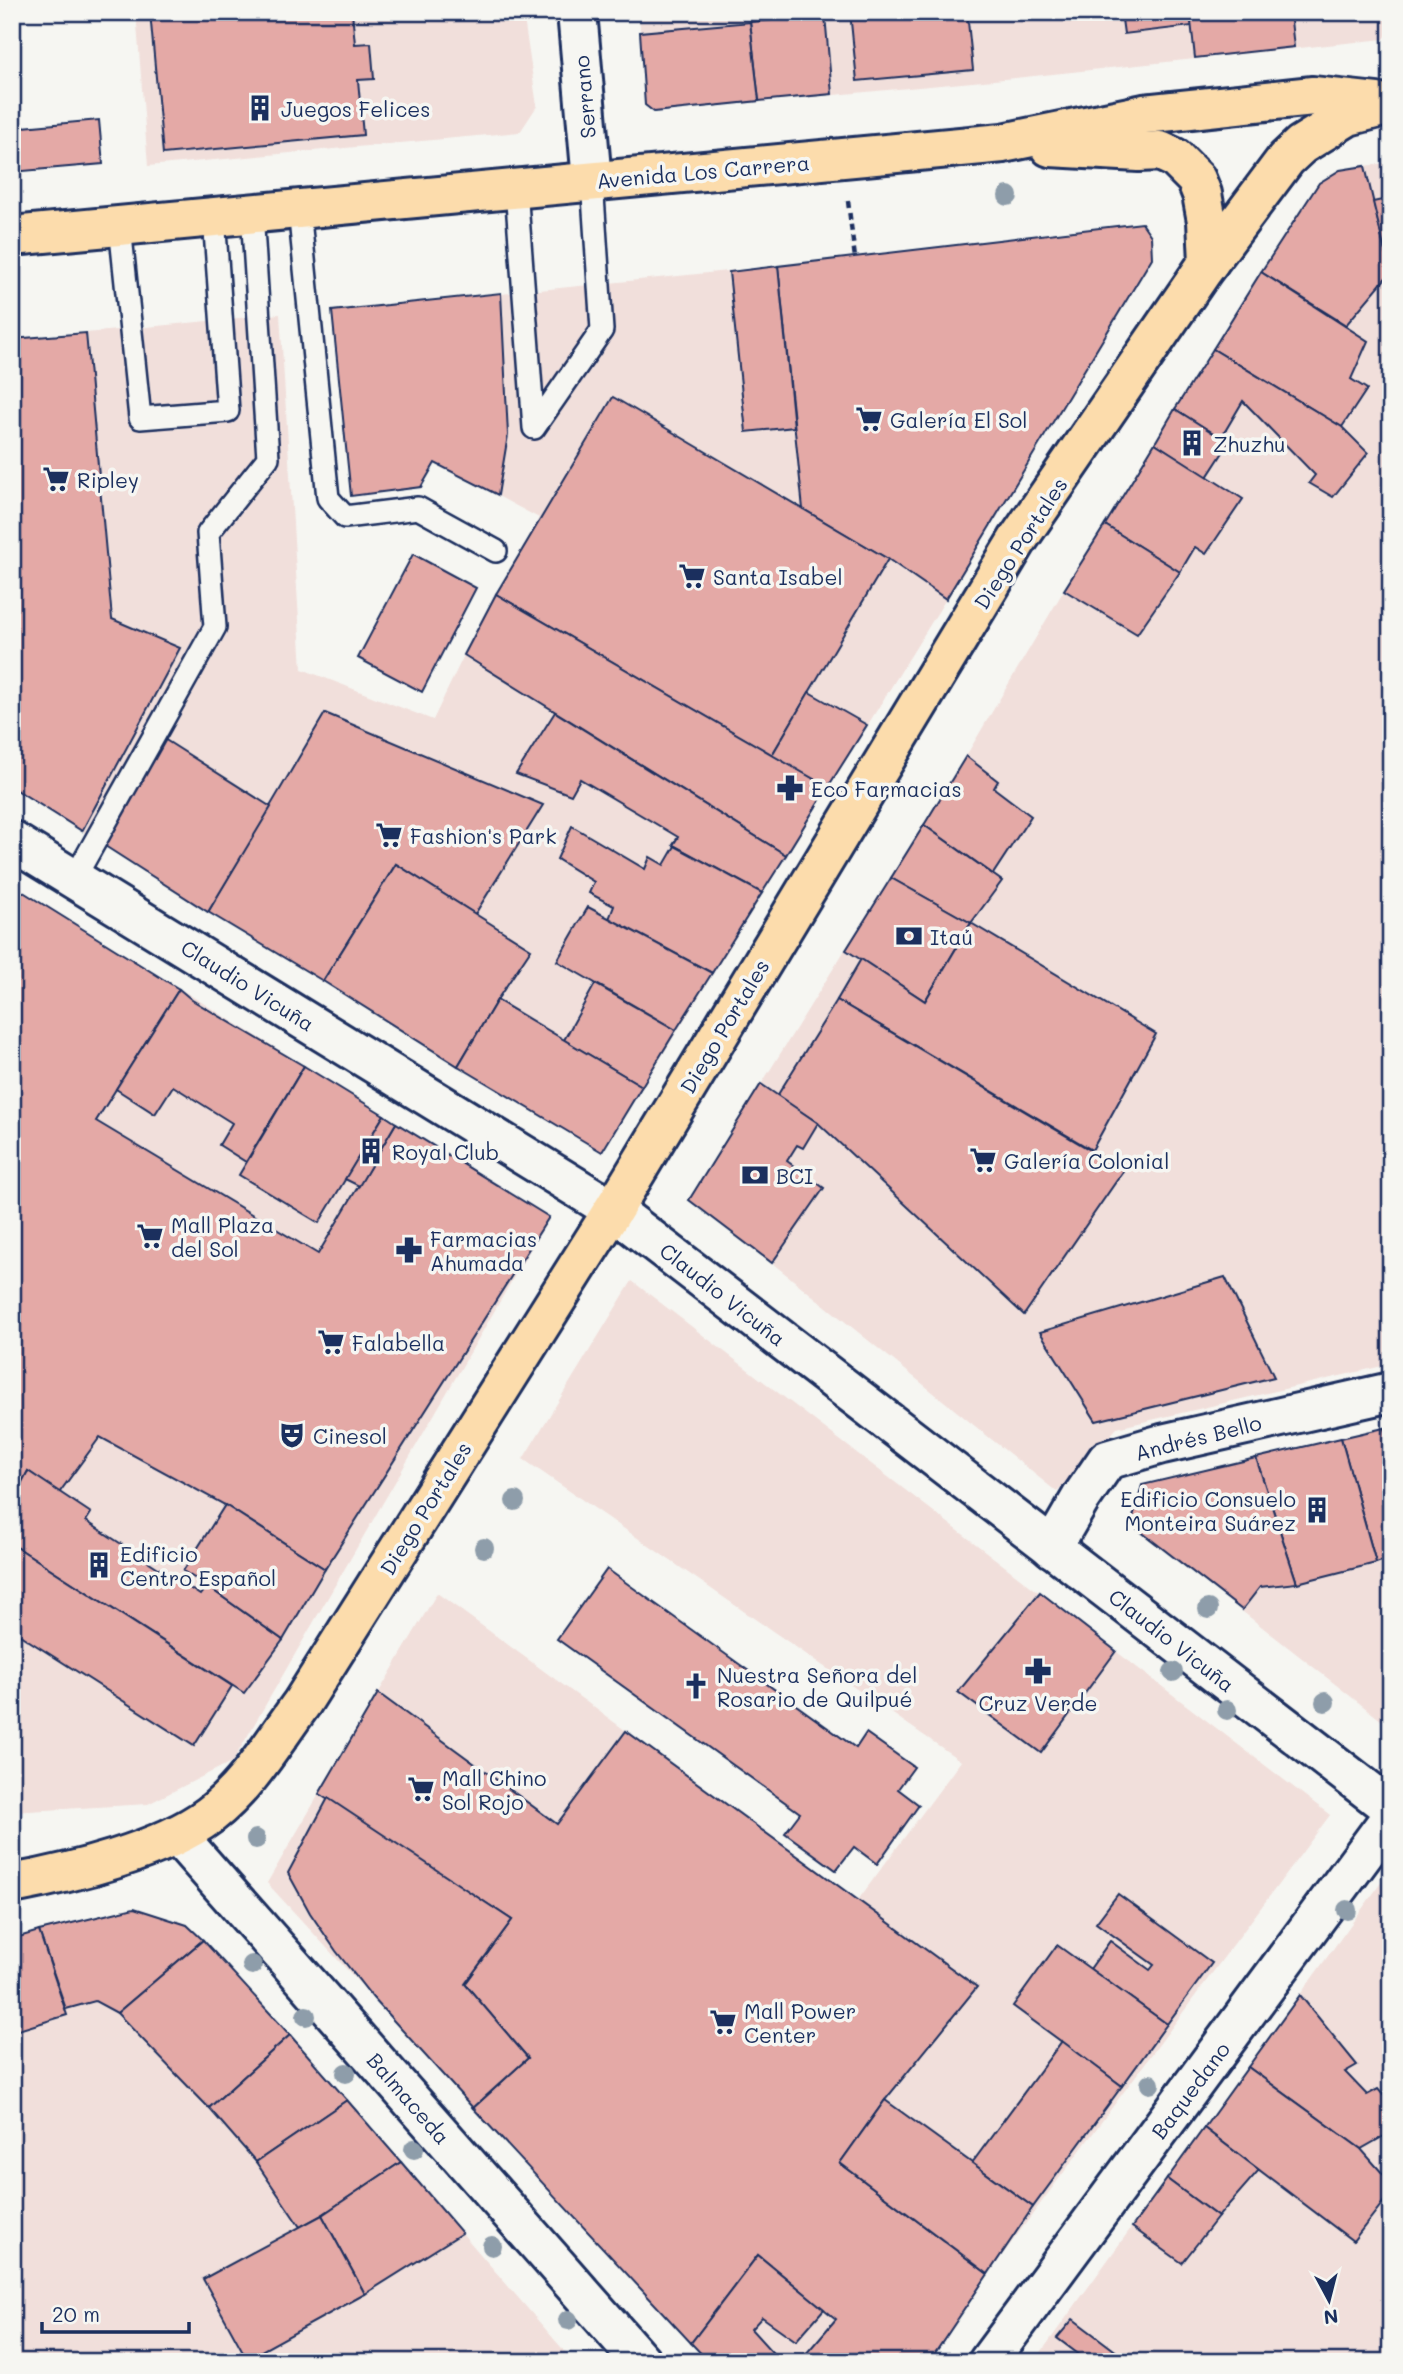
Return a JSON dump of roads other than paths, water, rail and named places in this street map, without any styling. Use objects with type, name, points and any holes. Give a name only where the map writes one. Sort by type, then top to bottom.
[{"type":"main road","name":"Avenida Los Carrera","points":[[12,236],[1003,143],[1144,114],[1313,96],[1390,105]]},
{"type":"main road","name":"Diego Portales","points":[[12,1884],[56,1876],[177,1835],[211,1815],[246,1780],[302,1703],[613,1210],[1017,541],[1209,262],[1286,159],[1301,145],[1348,116],[1390,105]]},
{"type":"main road","points":[[1003,143],[1160,151],[1175,158],[1196,179],[1202,194],[1207,221],[1209,262]]},
{"type":"street","name":"Serrano","points":[[577,12],[592,181]]},
{"type":"street","name":"Claudio Vicuña","points":[[12,841],[613,1210],[1391,1808]]},
{"type":"street","name":"Andrés Bello","points":[[1052,1548],[1081,1498],[1107,1461],[1162,1444],[1391,1392]]},
{"type":"street","name":"Baquedano","points":[[988,2362],[1391,1817]]},
{"type":"street","name":"Balmaceda","points":[[177,1835],[642,2362]]},
{"type":"lane","points":[[516,189],[534,428],[602,330],[592,181]]},
{"type":"lane","points":[[299,209],[328,498],[345,517],[418,508],[496,551]]},
{"type":"lane","points":[[74,879],[215,627],[208,533],[268,458],[252,213]]},
{"type":"lane","points":[[120,226],[140,418],[228,411],[214,217]]},
{"type":"place","name":"Juegos Felices","points":[[260,108]]},
{"type":"place","name":"Galería El Sol","points":[[869,419]]},
{"type":"place","name":"Zhuzhu","points":[[1192,443]]},
{"type":"place","name":"Ripley","points":[[56,479]]},
{"type":"place","name":"Santa Isabel","points":[[692,576]]},
{"type":"place","name":"Eco Farmacias","points":[[790,788]]},
{"type":"place","name":"Fashion's Park","points":[[389,835]]},
{"type":"place","name":"Itaú","points":[[909,936]]},
{"type":"place","name":"Royal Club","points":[[371,1151]]},
{"type":"place","name":"Galería Colonial","points":[[983,1160]]},
{"type":"place","name":"BCI","points":[[755,1175]]},
{"type":"place","name":"Mall Plaza del Sol","points":[[150,1236]]},
{"type":"place","name":"Farmacias Ahumada","points":[[409,1250]]},
{"type":"place","name":"Falabella","points":[[331,1342]]},
{"type":"place","name":"Cinesol","points":[[292,1435]]},
{"type":"place","name":"Edificio Consuelo Monteira Suárez","points":[[1317,1510]]},
{"type":"place","name":"Edificio Centro Español","points":[[99,1565]]},
{"type":"place","name":"Cruz Verde","points":[[1038,1671]]},
{"type":"place","name":"Nuestra Señora del Rosario de Quilpué","points":[[696,1686]]},
{"type":"place","name":"Mall Chino Sol Rojo","points":[[421,1789]]},
{"type":"place","name":"Mall Power Center","points":[[723,2022]]}]
